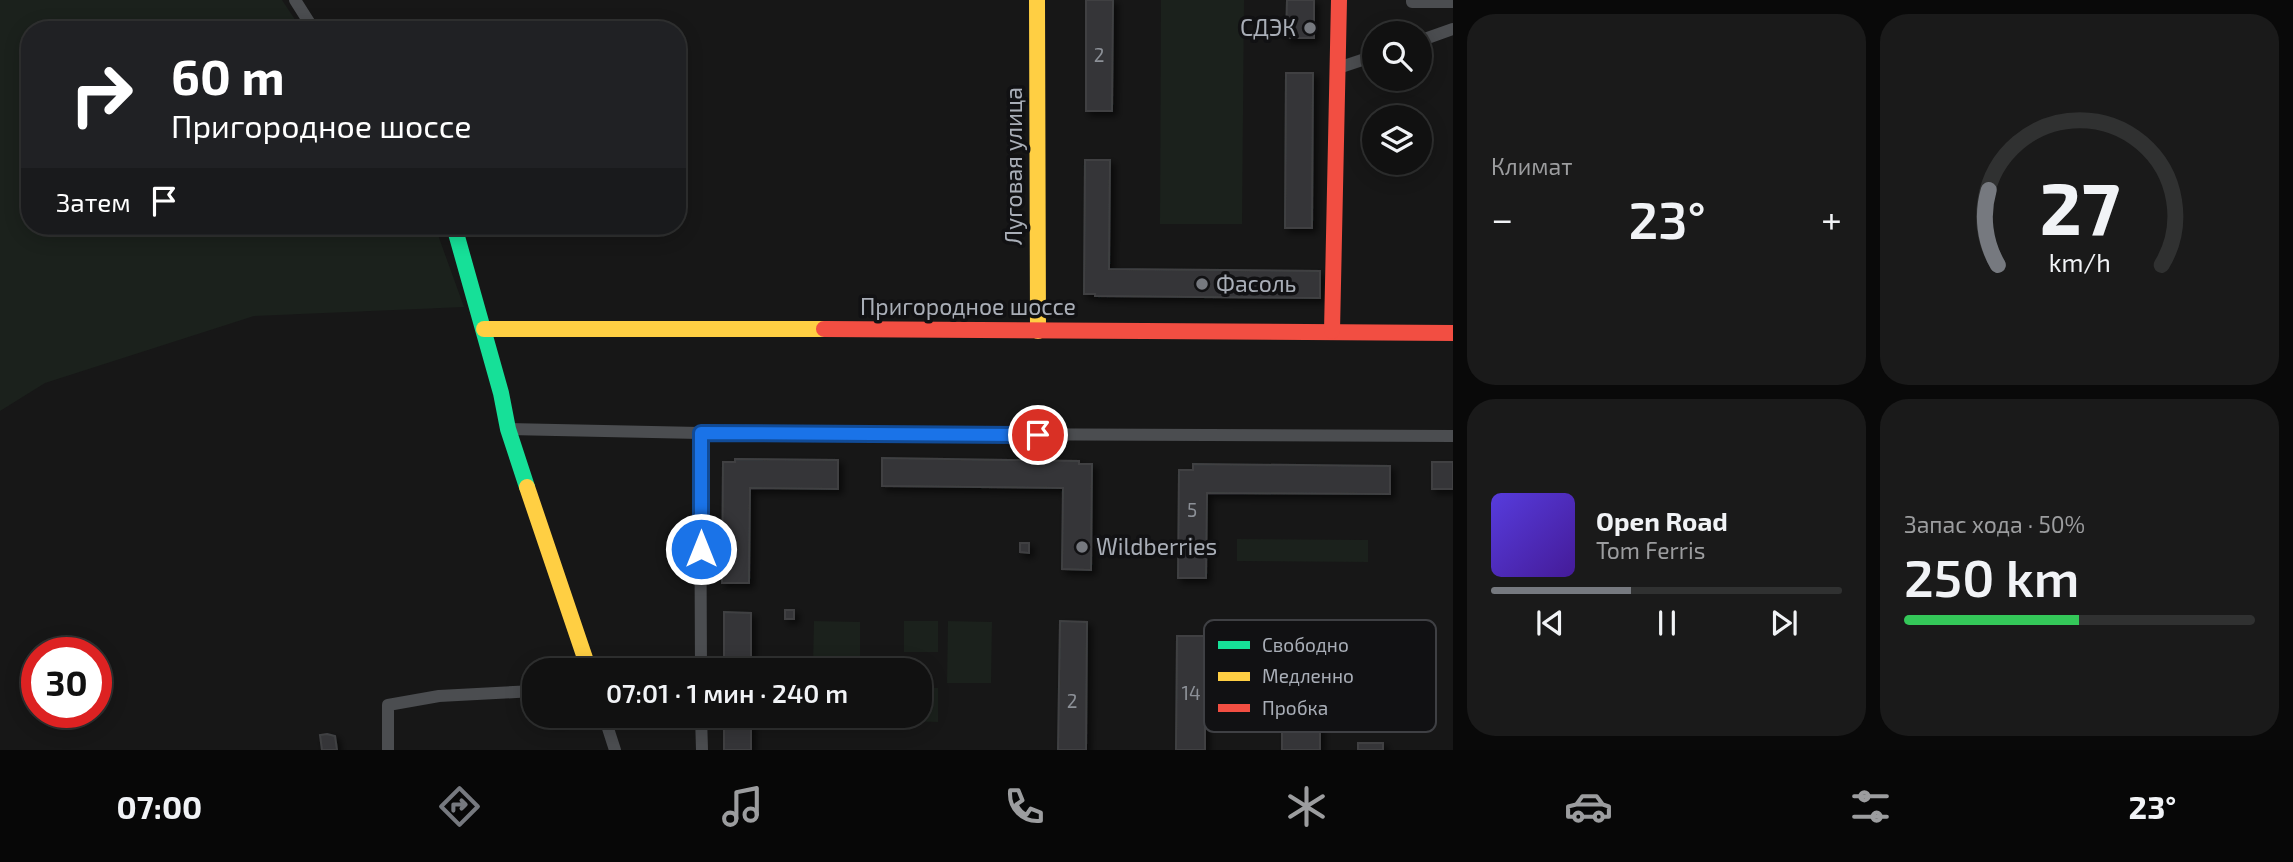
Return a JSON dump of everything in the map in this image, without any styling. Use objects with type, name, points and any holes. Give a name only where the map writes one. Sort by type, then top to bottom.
[{"type":"street","points":[[296,0],[309,21]]},
{"type":"street","name":"Луговая улица","points":[[1037,0],[1038,331]]},
{"type":"street","points":[[1332,331],[1339,0]]},
{"type":"street","points":[[1412,0],[1453,2]]},
{"type":"street","points":[[1432,37],[1453,30]]},
{"type":"street","points":[[1338,68],[1362,60]]},
{"type":"street","points":[[457,235],[484,329],[508,429],[585,658]]},
{"type":"street","name":"Пригородное шоссе","points":[[484,329],[1453,333]]},
{"type":"street","points":[[508,429],[701,433],[1453,436]]},
{"type":"street","points":[[701,433],[701,658]]},
{"type":"street","points":[[388,750],[388,705],[439,696],[522,692]]},
{"type":"street","points":[[608,728],[615,750]]},
{"type":"street","points":[[701,728],[702,750]]},
{"type":"shaded area","points":[[0,0],[282,0],[296,21],[21,21],[21,235],[438,235],[464,307],[254,316],[45,383],[0,411]]},
{"type":"shaded area","points":[[1161,0],[1244,0],[1242,224],[1160,224]]},
{"type":"shaded area","points":[[1237,539],[1368,540],[1368,562],[1237,561]]},
{"type":"shaded area","points":[[814,621],[860,622],[860,658],[813,658]]},
{"type":"shaded area","points":[[904,621],[938,621],[938,652],[904,652]]},
{"type":"shaded area","points":[[948,621],[992,622],[991,683],[947,683]]},
{"type":"shaded area","points":[[932,688],[938,688],[938,722],[932,722]]},
{"type":"building","points":[[1086,0],[1113,0],[1112,111],[1086,111]]},
{"type":"building","points":[[1287,0],[1314,0],[1314,38],[1286,38]]},
{"type":"building","points":[[1286,73],[1313,73],[1312,228],[1285,228]]},
{"type":"building","points":[[1085,160],[1110,160],[1109,269],[1320,271],[1320,298],[1084,294]]},
{"type":"building","points":[[882,458],[1079,461],[1079,464],[1092,464],[1091,570],[1062,569],[1063,488],[882,486]]},
{"type":"building","points":[[735,459],[838,460],[838,489],[750,488],[749,583],[722,583],[723,462],[735,462]]},
{"type":"building","points":[[1432,462],[1453,462],[1453,489],[1432,489]]},
{"type":"building","points":[[1193,464],[1390,466],[1390,494],[1207,493],[1206,578],[1178,578],[1179,470],[1193,470]]},
{"type":"building","points":[[1020,543],[1029,543],[1029,553],[1020,552]]},
{"type":"building","points":[[785,610],[794,610],[794,619],[785,619]]},
{"type":"building","points":[[724,612],[751,613],[751,658],[724,658]]},
{"type":"building","points":[[1060,621],[1087,622],[1086,750],[1058,750]]},
{"type":"building","points":[[1177,636],[1204,636],[1205,750],[1176,750]]},
{"type":"building","points":[[724,728],[751,728],[751,750],[724,750]]},
{"type":"building","points":[[1282,732],[1320,732],[1320,750],[1282,750]]},
{"type":"building","points":[[320,735],[335,736],[337,750],[322,750]]},
{"type":"building","points":[[1358,743],[1383,743],[1383,750],[1358,750]]},
{"type":"traffic: fast","points":[[457,235],[501,393],[508,429],[527,487]]},
{"type":"traffic: slow","points":[[1037,0],[1038,331]]},
{"type":"traffic: slow","points":[[484,329],[824,329]]},
{"type":"traffic: slow","points":[[527,487],[585,658]]},
{"type":"traffic: jam","points":[[1332,331],[1339,0]]},
{"type":"traffic: jam","points":[[824,329],[1453,333]]},
{"type":"place","name":"СДЭК","points":[[1310,28]]},
{"type":"place","name":"Фасоль","points":[[1202,284]]},
{"type":"place","name":"Wildberries","points":[[1082,547]]},
{"type":"route","points":[[701,549],[701,433],[1038,435]]}]
